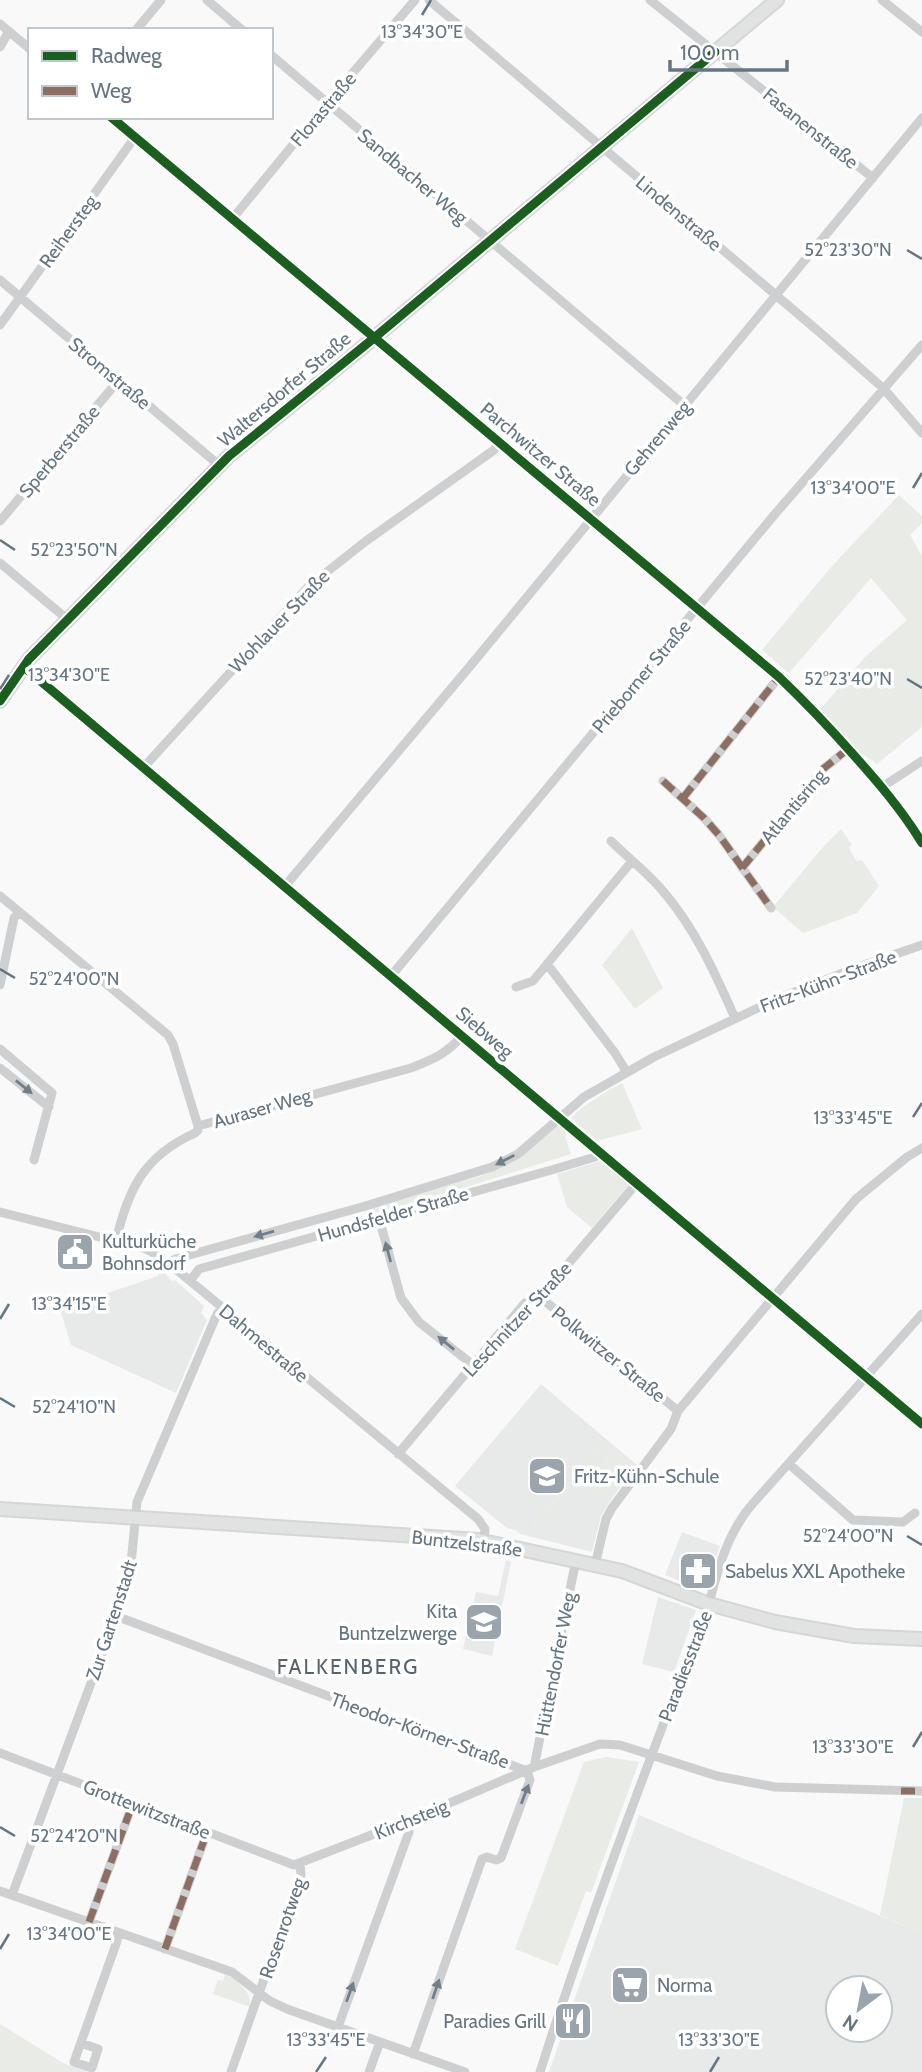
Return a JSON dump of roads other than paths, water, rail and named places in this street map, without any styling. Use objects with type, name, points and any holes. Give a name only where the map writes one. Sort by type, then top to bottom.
[{"type":"street","points":[[138,28],[161,0]]},
{"type":"street","points":[[207,0],[240,28]]},
{"type":"street","name":"Florastraße","points":[[233,218],[415,0]]},
{"type":"street","name":"Lindenstraße","points":[[429,0],[776,294],[884,389],[922,433]]},
{"type":"street","name":"Fasanenstraße","points":[[650,0],[873,178]]},
{"type":"street","name":"Waltersdorfer Straße","points":[[0,701],[24,667],[67,619],[220,466],[777,0]]},
{"type":"street","points":[[882,0],[922,32]]},
{"type":"street","points":[[0,24],[28,47]]},
{"type":"street","points":[[0,47],[9,31]]},
{"type":"street","name":"Sandbacher Weg","points":[[273,57],[684,405]]},
{"type":"street","name":"Gehrenweg","points":[[285,886],[922,118]]},
{"type":"street","name":"Parchwitzer Straße","points":[[113,119],[779,677],[882,787],[922,844]]},
{"type":"street","name":"Reihersteg","points":[[0,325],[135,137]]},
{"type":"street","name":"Stromstraße","points":[[0,281],[220,466]]},
{"type":"street","name":"Prieborner Straße","points":[[391,976],[775,514],[922,345]]},
{"type":"street","name":"Sperberstraße","points":[[0,521],[118,381]]},
{"type":"street","name":"Wohlauer Straße","points":[[143,768],[313,582],[494,450],[499,442]]},
{"type":"street","points":[[0,563],[67,619]]},
{"type":"street","name":"Siebweg","points":[[24,667],[922,1424]]},
{"type":"street","points":[[683,798],[779,677]]},
{"type":"street","name":"Atlantisring","points":[[742,867],[823,769],[848,749]]},
{"type":"street","points":[[882,787],[922,761]]},
{"type":"street","points":[[663,781],[704,818],[771,908]]},
{"type":"street","name":"Fritz-Kühn-Straße","points":[[611,841],[662,890],[698,940],[734,1018]]},
{"type":"street","points":[[516,987],[533,981],[632,861]]},
{"type":"street","points":[[0,896],[168,1035],[198,1126]]},
{"type":"street","points":[[0,985],[14,918],[19,912]]},
{"type":"street","name":"Fritz-Kühn-Straße","points":[[559,1119],[584,1097],[626,1072],[734,1018],[847,971],[922,945]]},
{"type":"street","points":[[547,964],[615,1053],[626,1072]]},
{"type":"street","name":"Auraser Weg","points":[[116,1241],[125,1206],[141,1174],[162,1152],[195,1133],[198,1126],[411,1068],[447,1051],[462,1035]]},
{"type":"street","points":[[0,1049],[52,1093],[34,1160]]},
{"type":"street","points":[[0,1068],[49,1107]]},
{"type":"street","name":"Hundsfelder Straße","points":[[170,1265],[175,1259],[475,1173],[518,1154],[559,1119]]},
{"type":"street","points":[[595,1564],[611,1508],[671,1429],[678,1411],[856,1199],[922,1148]]},
{"type":"street","name":"Hundsfelder Straße","points":[[190,1281],[199,1269],[585,1160],[599,1153]]},
{"type":"street","name":"Leschnitzer Straße","points":[[398,1454],[525,1303],[540,1297],[636,1184]]},
{"type":"street","name":"Dahmestraße","points":[[0,1212],[152,1252],[478,1519],[485,1529],[484,1541]]},
{"type":"street","points":[[379,1218],[401,1298],[419,1321],[473,1365]]},
{"type":"street","name":"Polkwitzer Straße","points":[[540,1297],[678,1411]]},
{"type":"street","name":"Zur Gartenstadt","points":[[12,1895],[130,1574],[137,1502],[217,1314],[222,1308]]},
{"type":"street","name":"Paradiesstraße","points":[[540,2072],[572,1975],[734,1530],[745,1513],[922,1314]]},
{"type":"street","points":[[789,1464],[853,1520],[903,1522],[915,1513]]},
{"type":"street","name":"Buntzelstraße","points":[[0,1509],[484,1541],[595,1564],[709,1604],[808,1629],[889,1639],[922,1639]]},
{"type":"street","name":"Hüttendorfer Weg","points":[[414,2054],[482,1859],[501,1858],[530,1780],[576,1560]]},
{"type":"street","name":"Theodor-Körner-Straße","points":[[116,1616],[531,1769]]},
{"type":"street","name":"Kirchsteig","points":[[297,1864],[531,1769],[600,1744],[620,1745],[717,1776],[775,1787],[922,1791]]},
{"type":"street","name":"Grottewitzstraße","points":[[0,1753],[297,1864]]},
{"type":"street","points":[[89,1922],[133,1803]]},
{"type":"street","points":[[338,2027],[409,1832],[405,1822]]},
{"type":"street","points":[[165,1949],[206,1832]]},
{"type":"street","name":"Rosenrotweg","points":[[231,2072],[301,1875],[297,1864]]},
{"type":"street","points":[[0,1891],[232,1972],[270,2001],[287,2009],[465,2072]]},
{"type":"street","points":[[80,2043],[119,1933]]},
{"type":"street","points":[[369,2072],[380,2042]]},
{"type":"place","name":"Kulturküche Bohnsdorf","points":[[75,1252]]},
{"type":"place","name":"Fritz-Kühn-Schule","points":[[547,1476]]},
{"type":"place","name":"Sabelus XXL Apotheke","points":[[698,1571]]},
{"type":"place","name":"Kita Buntzelzwerge","points":[[484,1622]]},
{"type":"place","name":"Norma","points":[[630,1985]]},
{"type":"place","name":"Paradies Grill","points":[[573,2021]]},
{"type":"district","name":"FALKENBERG","points":[[348,1667]]}]
